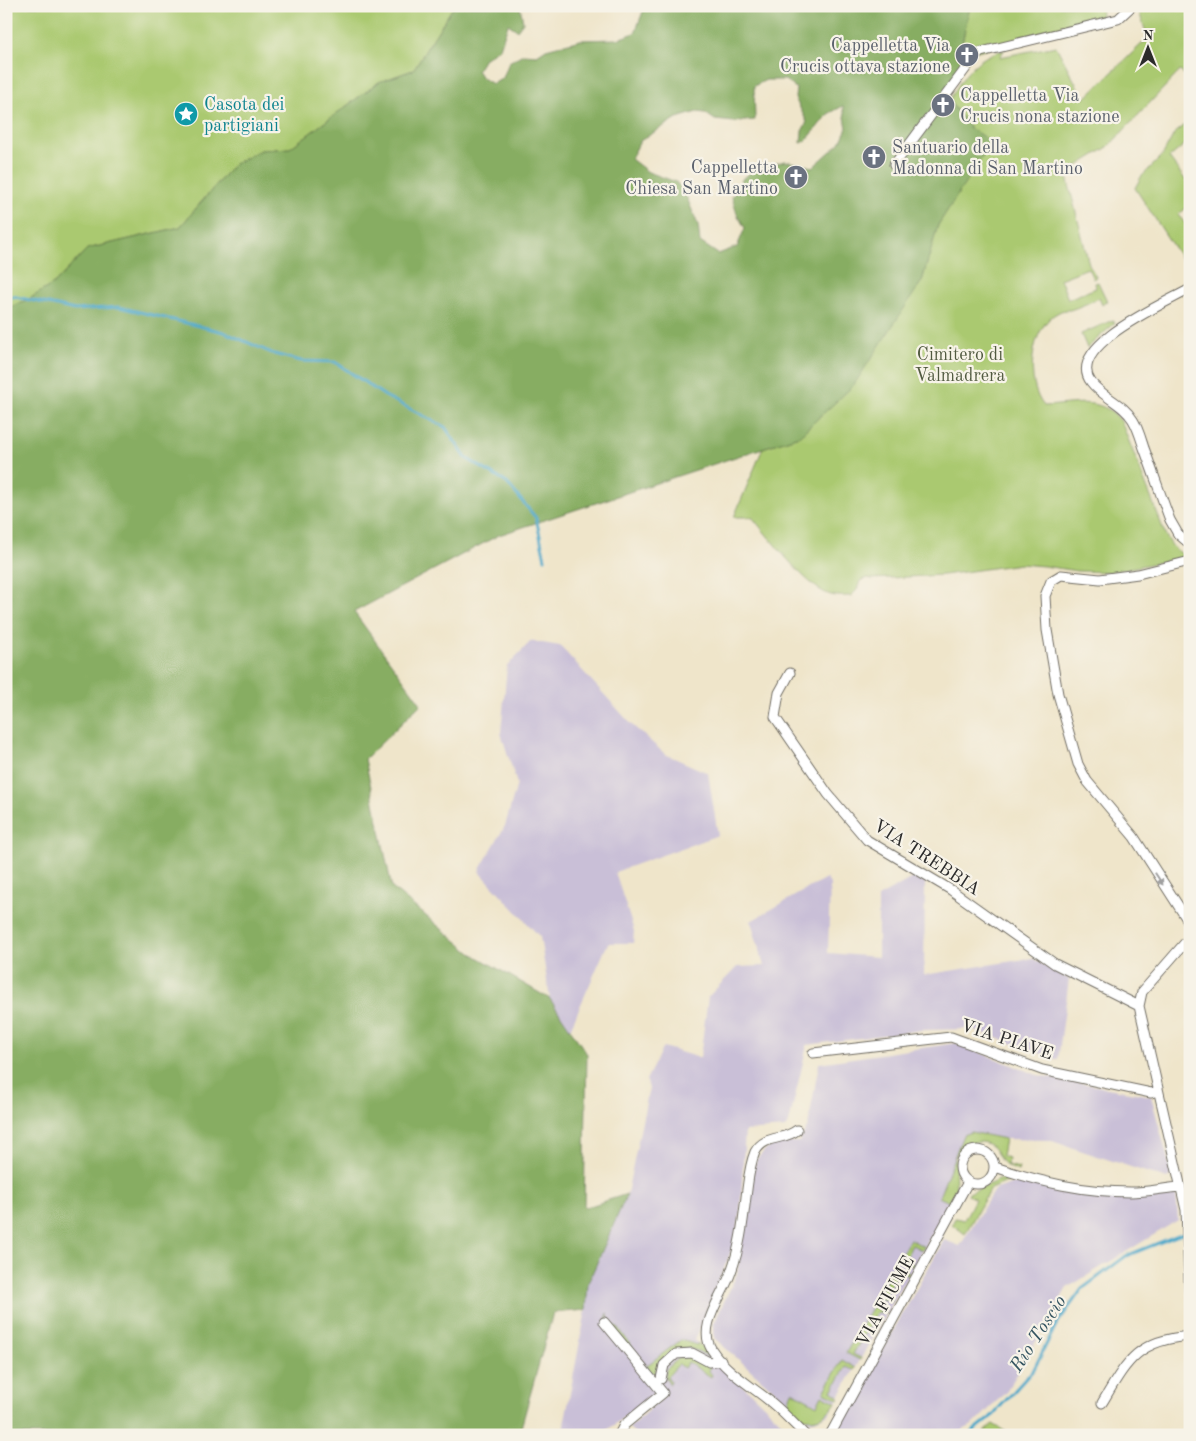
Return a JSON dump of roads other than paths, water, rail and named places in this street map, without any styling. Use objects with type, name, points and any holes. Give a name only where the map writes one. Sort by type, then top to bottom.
[{"type":"street","points":[[894,165],[975,56],[995,48],[1118,19],[1132,6]]},
{"type":"street","points":[[1189,290],[1124,325],[1090,356],[1087,363],[1088,377],[1092,383],[1115,400],[1134,420],[1170,520],[1178,534],[1190,544]]},
{"type":"street","points":[[1190,561],[1138,574],[1100,579],[1061,575],[1051,581],[1045,596],[1047,630],[1058,694],[1078,764],[1087,781],[1134,837],[1190,924]]},
{"type":"street","name":"VIA TREBBIA","points":[[790,673],[779,693],[775,717],[828,794],[867,840],[950,890],[1055,964],[1139,1006]]},
{"type":"street","points":[[1190,937],[1142,992],[1139,1006],[1181,1187],[1188,1209],[1186,1241],[1190,1306]]},
{"type":"street","name":"VIA PIAVE","points":[[813,1053],[951,1037],[1042,1070],[1151,1093],[1158,1091]]},
{"type":"street","points":[[797,1130],[791,1135],[766,1140],[756,1152],[750,1171],[742,1232],[731,1272],[708,1322],[711,1349],[734,1375],[772,1403],[805,1435]]},
{"type":"street","points":[[977,1149],[990,1154],[995,1167],[989,1179],[982,1184],[968,1182],[963,1178],[960,1167],[961,1160],[970,1151],[977,1149]]},
{"type":"street","points":[[995,1167],[1035,1180],[1084,1190],[1133,1192],[1181,1187]]},
{"type":"street","name":"VIA FIUME","points":[[830,1435],[968,1182]]},
{"type":"street","points":[[604,1322],[662,1393],[624,1425],[620,1435]]},
{"type":"street","points":[[1102,1403],[1133,1356],[1150,1344],[1170,1337],[1190,1336]]},
{"type":"street","points":[[660,1379],[664,1365],[676,1354],[692,1353],[709,1362],[721,1360]]},
{"type":"waterway","points":[[6,301],[12,296],[75,310],[119,307],[224,332],[274,354],[301,361],[335,362],[385,396],[445,427],[466,458],[507,483],[536,518],[545,559]]},
{"type":"waterway","name":"Rio Toscio","points":[[968,1435],[990,1418],[1034,1369],[1056,1325],[1082,1289],[1126,1256],[1186,1232]]},
{"type":"place","name":"Cappelletta Via Crucis ottava stazione","points":[[967,55]]},
{"type":"place","name":"Cappelletta Via Crucis nona stazione","points":[[943,105]]},
{"type":"place","name":"Casota dei partigiani","points":[[186,114]]},
{"type":"place","name":"Santuario della Madonna di San Martino","points":[[874,157]]},
{"type":"place","name":"Cappelletta Chiesa San Martino","points":[[796,177]]},
{"type":"park label","name":"Cimitero di Valmadrera","points":[[960,364]]}]
